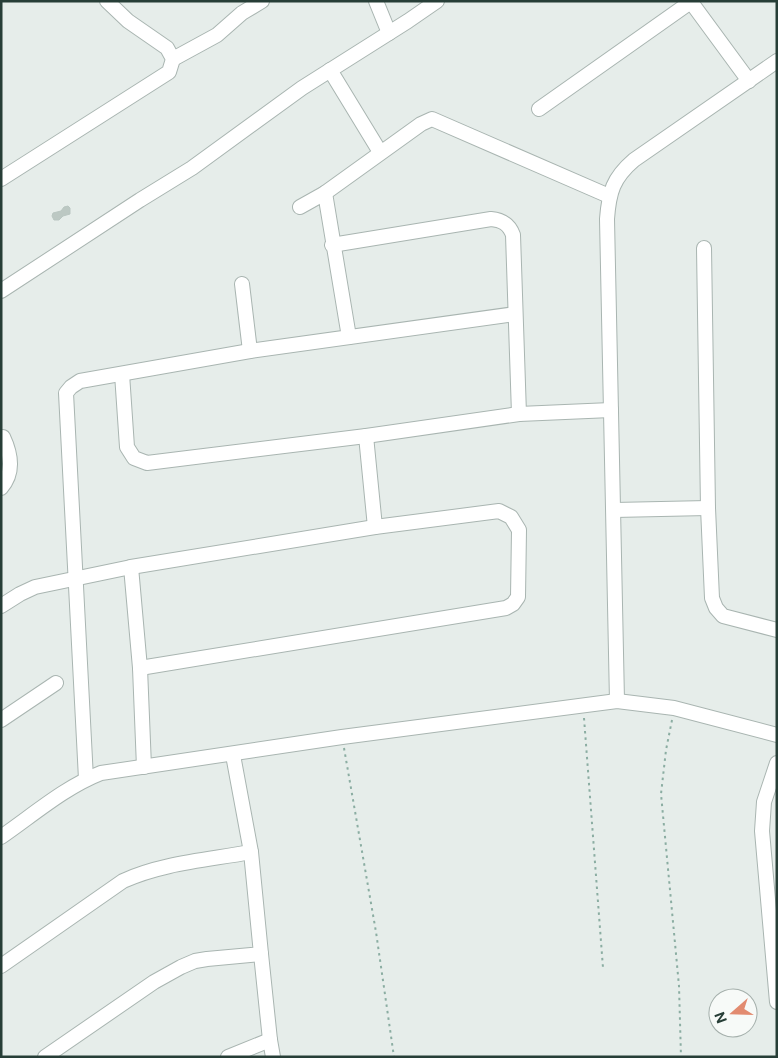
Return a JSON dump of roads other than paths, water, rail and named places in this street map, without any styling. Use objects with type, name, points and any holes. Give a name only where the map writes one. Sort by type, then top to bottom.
[{"type":"street","points":[[1,179],[165,75],[171,68],[173,58],[167,48],[128,21],[107,1]]},
{"type":"street","points":[[173,58],[217,35],[242,13],[262,1]]},
{"type":"street","points":[[376,1],[389,33]]},
{"type":"street","points":[[1,291],[192,168],[302,88],[437,1]]},
{"type":"street","points":[[539,109],[692,2],[749,81]]},
{"type":"street","points":[[617,701],[607,219],[609,196],[614,182],[634,160],[777,62]]},
{"type":"street","points":[[330,70],[380,152]]},
{"type":"street","points":[[300,207],[325,193],[428,119],[435,119],[609,196]]},
{"type":"street","points":[[325,193],[332,245],[349,338]]},
{"type":"street","points":[[332,245],[491,219],[503,222],[511,228],[519,414]]},
{"type":"street","points":[[704,248],[711,592],[716,608],[723,616],[777,630]]},
{"type":"street","points":[[242,284],[250,351]]},
{"type":"street","points":[[86,779],[66,393],[71,387],[80,381],[250,351],[515,314]]},
{"type":"street","points":[[122,374],[127,447],[134,458],[147,463],[366,436],[519,414],[612,410]]},
{"type":"street","points":[[1,488],[8,480],[10,471],[9,456],[3,436]]},
{"type":"street","points":[[366,436],[375,527]]},
{"type":"street","points":[[614,510],[708,508]]},
{"type":"street","points":[[1,606],[35,587],[77,578],[131,567],[375,527],[499,511],[506,513],[516,523],[519,530],[518,597],[513,604],[499,609],[140,668]]},
{"type":"street","points":[[131,567],[140,668],[144,767]]},
{"type":"street","points":[[1,720],[56,683]]},
{"type":"street","points":[[1,837],[86,779],[113,771],[233,755],[342,737],[617,701],[674,708],[777,735]]},
{"type":"street","points":[[233,755],[251,852],[270,1040],[274,1057]]},
{"type":"street","points":[[777,764],[764,802],[762,831],[777,1002]]},
{"type":"street","points":[[1,966],[123,881],[136,875],[154,869],[251,852]]},
{"type":"street","points":[[45,1057],[154,982],[181,967],[195,961],[207,959],[261,954]]},
{"type":"street","points":[[228,1057],[270,1040]]}]
